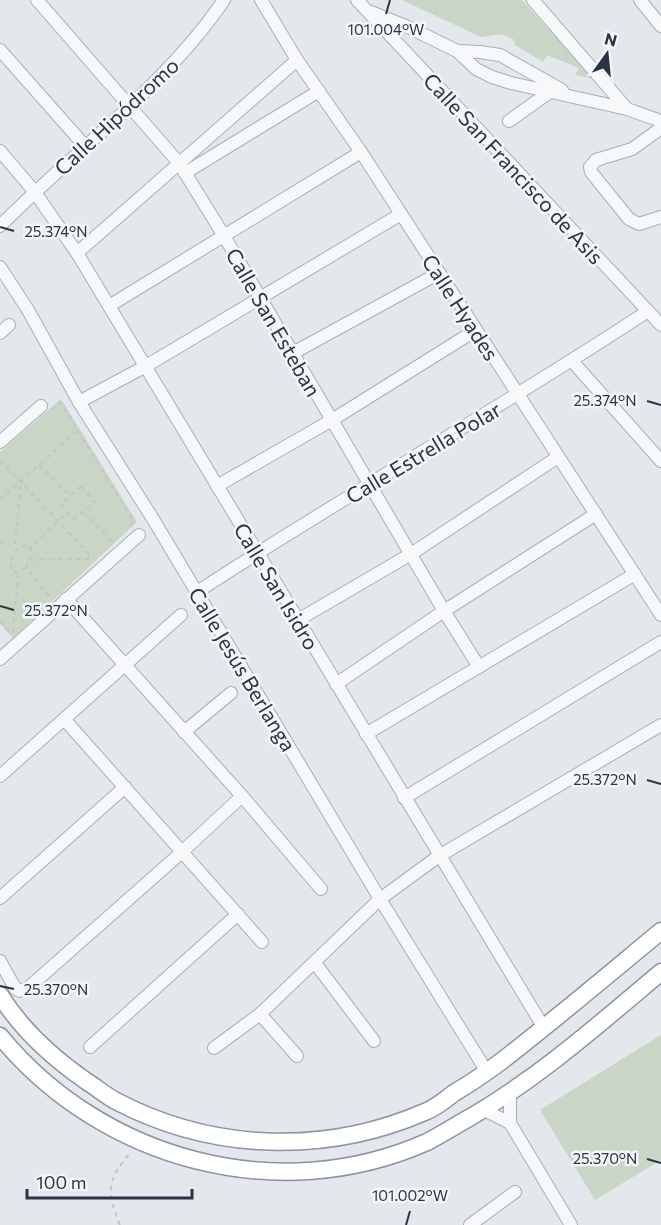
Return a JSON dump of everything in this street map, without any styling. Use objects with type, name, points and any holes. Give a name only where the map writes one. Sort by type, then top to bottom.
[{"type":"highway","points":[[7,991],[38,1041],[66,1067],[115,1100],[183,1129],[222,1138],[256,1141],[335,1139],[380,1128],[430,1110],[487,1072],[544,1029],[661,931]]},
{"type":"highway","points":[[0,1036],[16,1056],[45,1084],[83,1111],[141,1142],[216,1166],[254,1171],[339,1168],[387,1157],[428,1142],[484,1110],[558,1059],[661,972]]},
{"type":"street","name":"Calle San Esteban","points":[[37,0],[182,168],[479,667]]},
{"type":"street","name":"Calle Hipódromo","points":[[0,226],[184,52],[224,0]]},
{"type":"street","name":"Calle Hyades","points":[[261,0],[297,60],[361,152],[661,615]]},
{"type":"street","points":[[357,0],[368,10],[457,51],[476,69],[492,77],[554,89],[661,121]]},
{"type":"street","points":[[533,0],[627,109]]},
{"type":"street","points":[[640,0],[661,26]]},
{"type":"street","name":"Calle San Francisco de Asis","points":[[368,10],[661,325]]},
{"type":"street","points":[[0,50],[85,146]]},
{"type":"street","points":[[457,51],[500,55],[554,89]]},
{"type":"street","points":[[77,253],[182,168],[297,60]]},
{"type":"street","points":[[509,121],[554,89]]},
{"type":"street","points":[[182,168],[319,91]]},
{"type":"street","points":[[661,128],[632,149],[596,160],[590,167],[591,172],[629,219],[639,224],[661,217]]},
{"type":"street","name":"Calle San Isidro","points":[[0,151],[34,192],[77,253],[544,1029]]},
{"type":"street","points":[[109,306],[361,152]]},
{"type":"street","points":[[79,402],[146,366],[401,213]]},
{"type":"street","name":"Calle Jesús Berlanga","points":[[0,267],[28,310],[79,402],[197,592],[380,899],[487,1072]]},
{"type":"street","points":[[293,353],[439,273]]},
{"type":"street","name":"Calle Estrella Polar","points":[[197,592],[257,552],[572,361],[648,311]]},
{"type":"street","points":[[217,486],[332,420],[476,330]]},
{"type":"street","points":[[572,361],[661,461]]},
{"type":"street","points":[[0,442],[41,406]]},
{"type":"street","points":[[298,620],[411,554],[558,457]]},
{"type":"street","points":[[336,684],[444,611],[596,514]]},
{"type":"street","points":[[2,654],[139,535]]},
{"type":"street","points":[[366,734],[635,574]]},
{"type":"street","points":[[66,599],[242,796],[321,889]]},
{"type":"street","points":[[0,776],[181,615]]},
{"type":"street","points":[[404,798],[661,642]]},
{"type":"street","points":[[184,732],[231,693]]},
{"type":"street","points":[[64,719],[262,942]]},
{"type":"street","points":[[214,1048],[260,1014],[380,899],[439,856],[661,725]]},
{"type":"street","points":[[0,898],[125,787]]},
{"type":"street","points":[[0,962],[7,991],[20,991],[28,988],[242,796]]},
{"type":"street","points":[[90,1047],[238,914]]},
{"type":"street","points":[[315,963],[374,1041]]},
{"type":"street","points":[[260,1014],[297,1056]]},
{"type":"street","points":[[510,1094],[510,1123],[571,1225]]},
{"type":"street","points":[[484,1110],[510,1123]]},
{"type":"street","points":[[470,1225],[515,1192]]},
{"type":"path","points":[[60,402],[134,522],[127,529]]},
{"type":"path","points":[[0,500],[78,430]]},
{"type":"path","points":[[0,460],[94,559]]},
{"type":"path","points":[[39,465],[70,496]]},
{"type":"path","points":[[5,568],[18,573],[26,568],[30,560],[28,550],[22,545],[15,544],[21,481]]},
{"type":"path","points":[[81,486],[95,502],[74,519],[68,512],[61,505],[81,486]]},
{"type":"path","points":[[28,550],[68,512]]},
{"type":"path","points":[[83,512],[113,542]]},
{"type":"path","points":[[107,548],[120,536]]},
{"type":"path","points":[[0,541],[6,548],[3,551]]},
{"type":"path","points":[[86,567],[100,554]]},
{"type":"path","points":[[30,560],[94,559]]},
{"type":"path","points":[[26,568],[52,599]]},
{"type":"path","points":[[12,635],[18,573]]},
{"type":"path","points":[[0,621],[12,635]]},
{"type":"path","points":[[12,635],[20,628]]},
{"type":"path","points":[[120,1225],[110,1197],[110,1187],[119,1166],[141,1142]]},
{"type":"green space","points":[[402,0],[522,0],[594,79],[575,75],[579,68],[547,55],[543,62],[515,45],[513,39],[502,34],[481,37]]},
{"type":"green space","points":[[61,399],[137,522],[13,638],[0,624],[0,452]]},
{"type":"green space","points":[[661,1035],[661,1160],[595,1200],[540,1110]]}]
